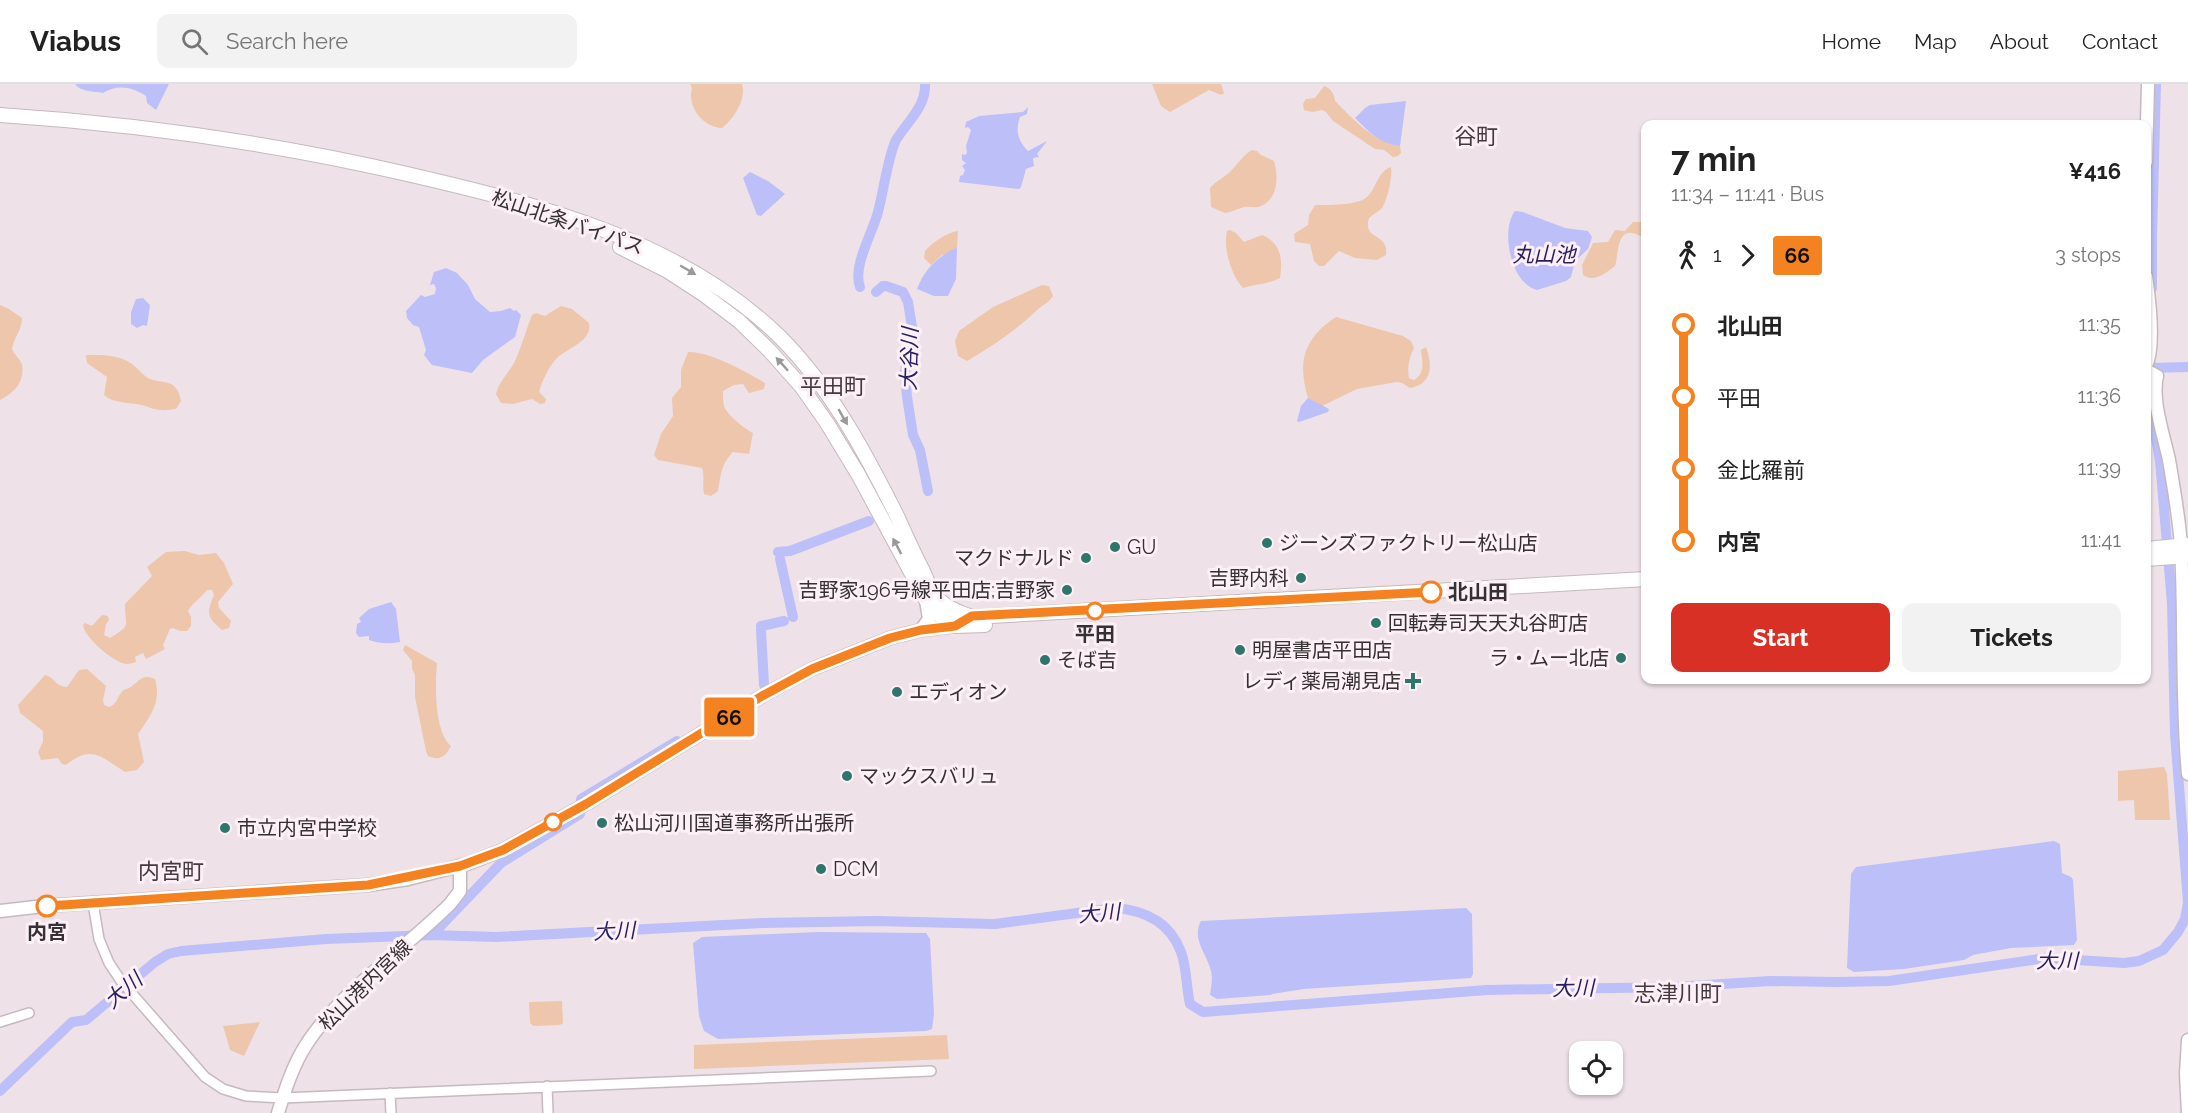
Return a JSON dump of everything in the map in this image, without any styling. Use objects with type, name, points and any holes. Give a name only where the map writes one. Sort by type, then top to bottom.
[{"type":"highway","name":"松山北条バイパス","points":[[0,115],[164,130],[335,158],[447,183],[553,213],[634,243],[672,261],[710,283],[747,309],[779,336],[813,374],[840,411],[897,516],[930,598]]},
{"type":"highway","name":"松山北条バイパス","points":[[0,125],[161,137],[322,165],[498,206],[595,237],[632,252],[703,294],[739,321],[769,350],[801,386],[827,423],[930,598],[953,610],[972,616],[1641,579]]},
{"type":"highway","points":[[2151,554],[2185,551]]},
{"type":"highway","points":[[955,626],[1266,610],[1641,586]]},
{"type":"highway","points":[[930,598],[955,626]]},
{"type":"highway","points":[[955,626],[972,616]]},
{"type":"main road","points":[[2147,120],[2148,84]]},
{"type":"main road","points":[[2151,372],[2157,376],[2155,392],[2185,551],[2184,726],[2188,774]]},
{"type":"main road","points":[[921,630],[929,619],[930,598]]},
{"type":"main road","points":[[0,911],[368,885],[460,866],[503,850],[586,804],[762,696],[812,669],[884,640],[921,630],[955,626]]},
{"type":"main road","name":"松山港内宮線","points":[[278,1113],[298,1059],[307,1043],[337,1007],[433,921],[460,891],[460,866]]},
{"type":"main road","points":[[2188,1040],[2186,1074],[2188,1113]]},
{"type":"street","points":[[93,903],[103,952],[121,981],[194,1066],[213,1083],[246,1096],[283,1098],[931,1071]]},
{"type":"street","points":[[0,1022],[29,1013]]},
{"type":"street","points":[[547,1086],[548,1113]]},
{"type":"street","points":[[390,1093],[391,1113]]},
{"type":"shaded area","points":[[690,84],[742,84],[743,96],[738,109],[722,128],[702,120],[692,102]]},
{"type":"shaded area","points":[[1152,84],[1221,84],[1224,93],[1221,95],[1209,90],[1170,112],[1161,106]]},
{"type":"shaded area","points":[[1324,86],[1330,90],[1335,101],[1357,122],[1382,141],[1400,146],[1401,153],[1393,157],[1384,150],[1375,149],[1333,121],[1322,110],[1312,112],[1304,110],[1303,104],[1306,99],[1315,98]]},
{"type":"shaded area","points":[[1252,150],[1274,161],[1276,181],[1270,200],[1258,207],[1244,207],[1225,213],[1211,207],[1210,188]]},
{"type":"shaded area","points":[[1391,167],[1385,201],[1381,209],[1369,218],[1368,225],[1372,234],[1384,243],[1386,255],[1377,260],[1355,258],[1339,251],[1324,266],[1319,266],[1314,261],[1310,244],[1295,242],[1294,234],[1308,225],[1309,215],[1315,205],[1343,204],[1364,199],[1383,172]]},
{"type":"shaded area","points":[[1633,222],[1641,222],[1641,236],[1627,234],[1620,242],[1615,266],[1596,278],[1583,275],[1582,265],[1593,243],[1608,242],[1615,230],[1625,231]]},
{"type":"shaded area","points":[[1230,230],[1244,242],[1262,235],[1273,242],[1281,258],[1280,278],[1243,288],[1235,276],[1227,253],[1226,238],[1227,231]]},
{"type":"shaded area","points":[[958,231],[957,247],[945,256],[942,255],[931,265],[924,258],[925,251],[932,244]]},
{"type":"shaded area","points":[[1042,285],[1049,286],[1053,296],[1047,303],[1003,338],[967,361],[958,356],[955,341],[959,331],[993,307]]},
{"type":"shaded area","points":[[0,305],[22,318],[12,349],[21,363],[22,377],[10,394],[0,400]]},
{"type":"shaded area","points":[[561,306],[572,309],[589,323],[589,330],[579,344],[557,358],[549,369],[539,392],[546,399],[545,403],[540,404],[532,399],[513,404],[501,403],[496,394],[497,389],[515,361],[532,315],[536,313],[545,316]]},
{"type":"shaded area","points":[[1336,317],[1403,336],[1411,341],[1414,348],[1408,374],[1409,378],[1414,380],[1422,370],[1421,350],[1426,347],[1430,361],[1427,378],[1423,383],[1410,388],[1397,382],[1357,389],[1322,406],[1308,398],[1303,373],[1306,352],[1317,333]]},
{"type":"shaded area","points":[[688,352],[716,358],[765,383],[764,389],[749,393],[743,384],[734,385],[723,391],[726,410],[753,433],[749,454],[733,452],[729,456],[724,465],[718,491],[711,496],[704,494],[702,468],[658,460],[654,455],[661,434],[673,416],[672,398],[681,387],[681,370]]},
{"type":"shaded area","points":[[86,355],[121,358],[150,379],[174,386],[181,401],[176,409],[163,410],[108,398],[104,395],[107,377],[87,363]]},
{"type":"shaded area","points":[[185,551],[199,555],[216,553],[224,563],[233,584],[218,602],[219,608],[231,621],[229,628],[222,630],[213,622],[209,611],[214,595],[212,590],[207,590],[188,611],[191,626],[187,631],[170,629],[163,645],[165,649],[146,659],[143,653],[135,657],[136,662],[127,664],[107,654],[88,636],[83,625],[85,623],[92,626],[102,615],[108,616],[109,620],[104,635],[110,638],[122,630],[126,625],[125,604],[152,576],[147,567],[166,552]]},
{"type":"shaded area","points":[[405,645],[437,663],[436,694],[439,719],[445,739],[451,746],[447,753],[439,758],[428,756],[426,751],[415,697],[415,675],[412,661],[403,650]]},
{"type":"shaded area","points":[[87,669],[106,686],[103,700],[104,705],[109,707],[115,703],[123,690],[133,686],[141,679],[150,677],[155,679],[156,702],[138,734],[144,762],[137,770],[125,772],[103,758],[90,754],[83,755],[66,765],[62,764],[58,758],[41,760],[38,752],[43,742],[43,731],[20,713],[18,705],[45,675],[67,687],[79,670]]},
{"type":"shaded area","points":[[2164,767],[2167,774],[2170,820],[2135,820],[2134,800],[2118,801],[2118,771]]},
{"type":"shaded area","points":[[562,1001],[563,1023],[533,1026],[530,1023],[529,1002]]},
{"type":"shaded area","points":[[260,1022],[244,1056],[230,1050],[223,1026]]},
{"type":"shaded area","points":[[947,1035],[949,1059],[694,1069],[694,1045]]},
{"type":"water","points":[[75,84],[169,84],[156,110],[147,103],[146,96],[135,90],[114,88],[103,93],[84,90]]},
{"type":"water","points":[[1406,101],[1400,146],[1381,140],[1355,118],[1370,105]]},
{"type":"water","points":[[1028,107],[1027,114],[1020,117],[1018,122],[1018,136],[1028,151],[1047,141],[1037,154],[1039,157],[1033,158],[1034,166],[1026,169],[1021,187],[1019,189],[959,182],[965,170],[962,166],[966,163],[962,160],[962,154],[967,153],[966,146],[971,130],[968,127],[965,128],[966,122],[979,116],[1023,112]]},
{"type":"water","points":[[750,172],[768,181],[785,194],[761,216],[757,215],[743,178]]},
{"type":"water","name":"丸山池","points":[[1515,211],[1565,228],[1588,231],[1592,237],[1588,249],[1575,261],[1571,277],[1566,281],[1537,290],[1528,286],[1520,278],[1511,255],[1508,231]]},
{"type":"water","points":[[957,247],[956,279],[948,296],[934,296],[917,289],[933,264]]},
{"type":"water","points":[[446,268],[457,273],[468,285],[475,299],[490,312],[510,308],[521,315],[515,337],[483,360],[472,373],[432,365],[424,355],[426,350],[419,327],[413,325],[407,318],[406,311],[421,295],[425,297],[435,294],[434,284],[430,285],[434,272]]},
{"type":"water","points":[[143,298],[150,305],[147,326],[137,328],[131,324],[131,312],[136,299]]},
{"type":"water","points":[[1308,398],[1329,409],[1328,412],[1299,422],[1297,421],[1301,406]]},
{"type":"water","points":[[391,602],[396,609],[400,642],[381,643],[369,640],[369,636],[359,637],[356,633],[357,624],[361,622],[359,618],[369,609]]},
{"type":"water","points":[[2054,841],[2060,844],[2062,873],[2073,880],[2077,940],[2074,945],[2011,948],[1973,955],[1964,960],[1904,969],[1854,972],[1847,968],[1851,874],[1856,867]]},
{"type":"water","points":[[1466,908],[1472,914],[1473,974],[1471,978],[1304,989],[1271,995],[1217,999],[1210,995],[1211,971],[1198,934],[1201,921]]},
{"type":"water","points":[[818,932],[926,933],[930,939],[934,1014],[932,1029],[718,1039],[704,1031],[699,1016],[693,943],[702,937]]},
{"type":"waterway","name":"大谷川","points":[[860,287],[858,279],[861,260],[878,212],[893,147],[919,107],[925,84]]},
{"type":"waterway","points":[[2152,288],[2156,84]]},
{"type":"waterway","name":"大谷川","points":[[876,292],[886,286],[903,292],[908,302],[912,327],[905,373],[907,397],[913,435],[920,450],[928,491]]},
{"type":"waterway","name":"大川","points":[[2151,368],[2188,367]]},
{"type":"waterway","name":"大川","points":[[2151,409],[2160,461],[2172,603],[2175,734],[2188,902]]},
{"type":"waterway","name":"大谷川","points":[[778,552],[790,551],[869,521]]},
{"type":"waterway","name":"大谷川","points":[[780,559],[793,617]]},
{"type":"waterway","name":"大谷川","points":[[761,626],[784,621]]},
{"type":"waterway","name":"大谷川","points":[[761,630],[764,685]]},
{"type":"waterway","name":"大谷川","points":[[432,935],[501,863],[580,814],[581,799],[677,741]]},
{"type":"waterway","name":"大川","points":[[0,1091],[72,1022],[86,1020],[155,962],[168,954],[181,951],[326,939],[432,935],[496,937],[762,923],[877,921],[995,924],[1114,908],[1145,915],[1163,925],[1170,933],[1183,958],[1190,1004],[1203,1012],[1487,990],[1674,987],[1770,981],[1889,981],[2046,958],[2124,963],[2139,961],[2163,950],[2178,932],[2185,919],[2188,903]]},
{"type":"bus line","name":"66","points":[[47,906],[368,885],[408,879],[460,866],[503,850],[586,804],[762,696],[812,669],[890,638],[921,630],[955,626],[972,616],[1431,592]]},
{"type":"place","name":"ジーンズファクトリー松山店","points":[[1267,543]]},
{"type":"place","name":"GU","points":[[1115,547]]},
{"type":"place","name":"マクドナルド","points":[[1086,558]]},
{"type":"place","name":"吉野内科","points":[[1301,578]]},
{"type":"place","name":"吉野家196号線平田店;吉野家","points":[[1067,590]]},
{"type":"place","name":"北山田","points":[[1431,592]]},
{"type":"place","name":"平田","points":[[1095,611]]},
{"type":"place","name":"回転寿司天天丸谷町店","points":[[1376,623]]},
{"type":"place","name":"明屋書店平田店","points":[[1240,650]]},
{"type":"place","name":"ラ・ムー北店","points":[[1621,658]]},
{"type":"place","name":"そば吉","points":[[1045,660]]},
{"type":"place","name":"レディ薬局潮見店","points":[[1413,681]]},
{"type":"place","name":"エディオン","points":[[897,692]]},
{"type":"place","name":"マックスバリュ","points":[[847,776]]},
{"type":"place","name":"松山河川国道事務所出張所","points":[[602,823]]},
{"type":"place","name":"市立内宮中学校","points":[[225,828]]},
{"type":"place","name":"DCM","points":[[821,869]]},
{"type":"place","name":"内宮","points":[[47,906]]},
{"type":"district","name":"谷町","points":[[1476,136]]},
{"type":"district","name":"平田町","points":[[833,386]]},
{"type":"district","name":"内宮町","points":[[171,871]]},
{"type":"district","name":"志津川町","points":[[1678,993]]}]
